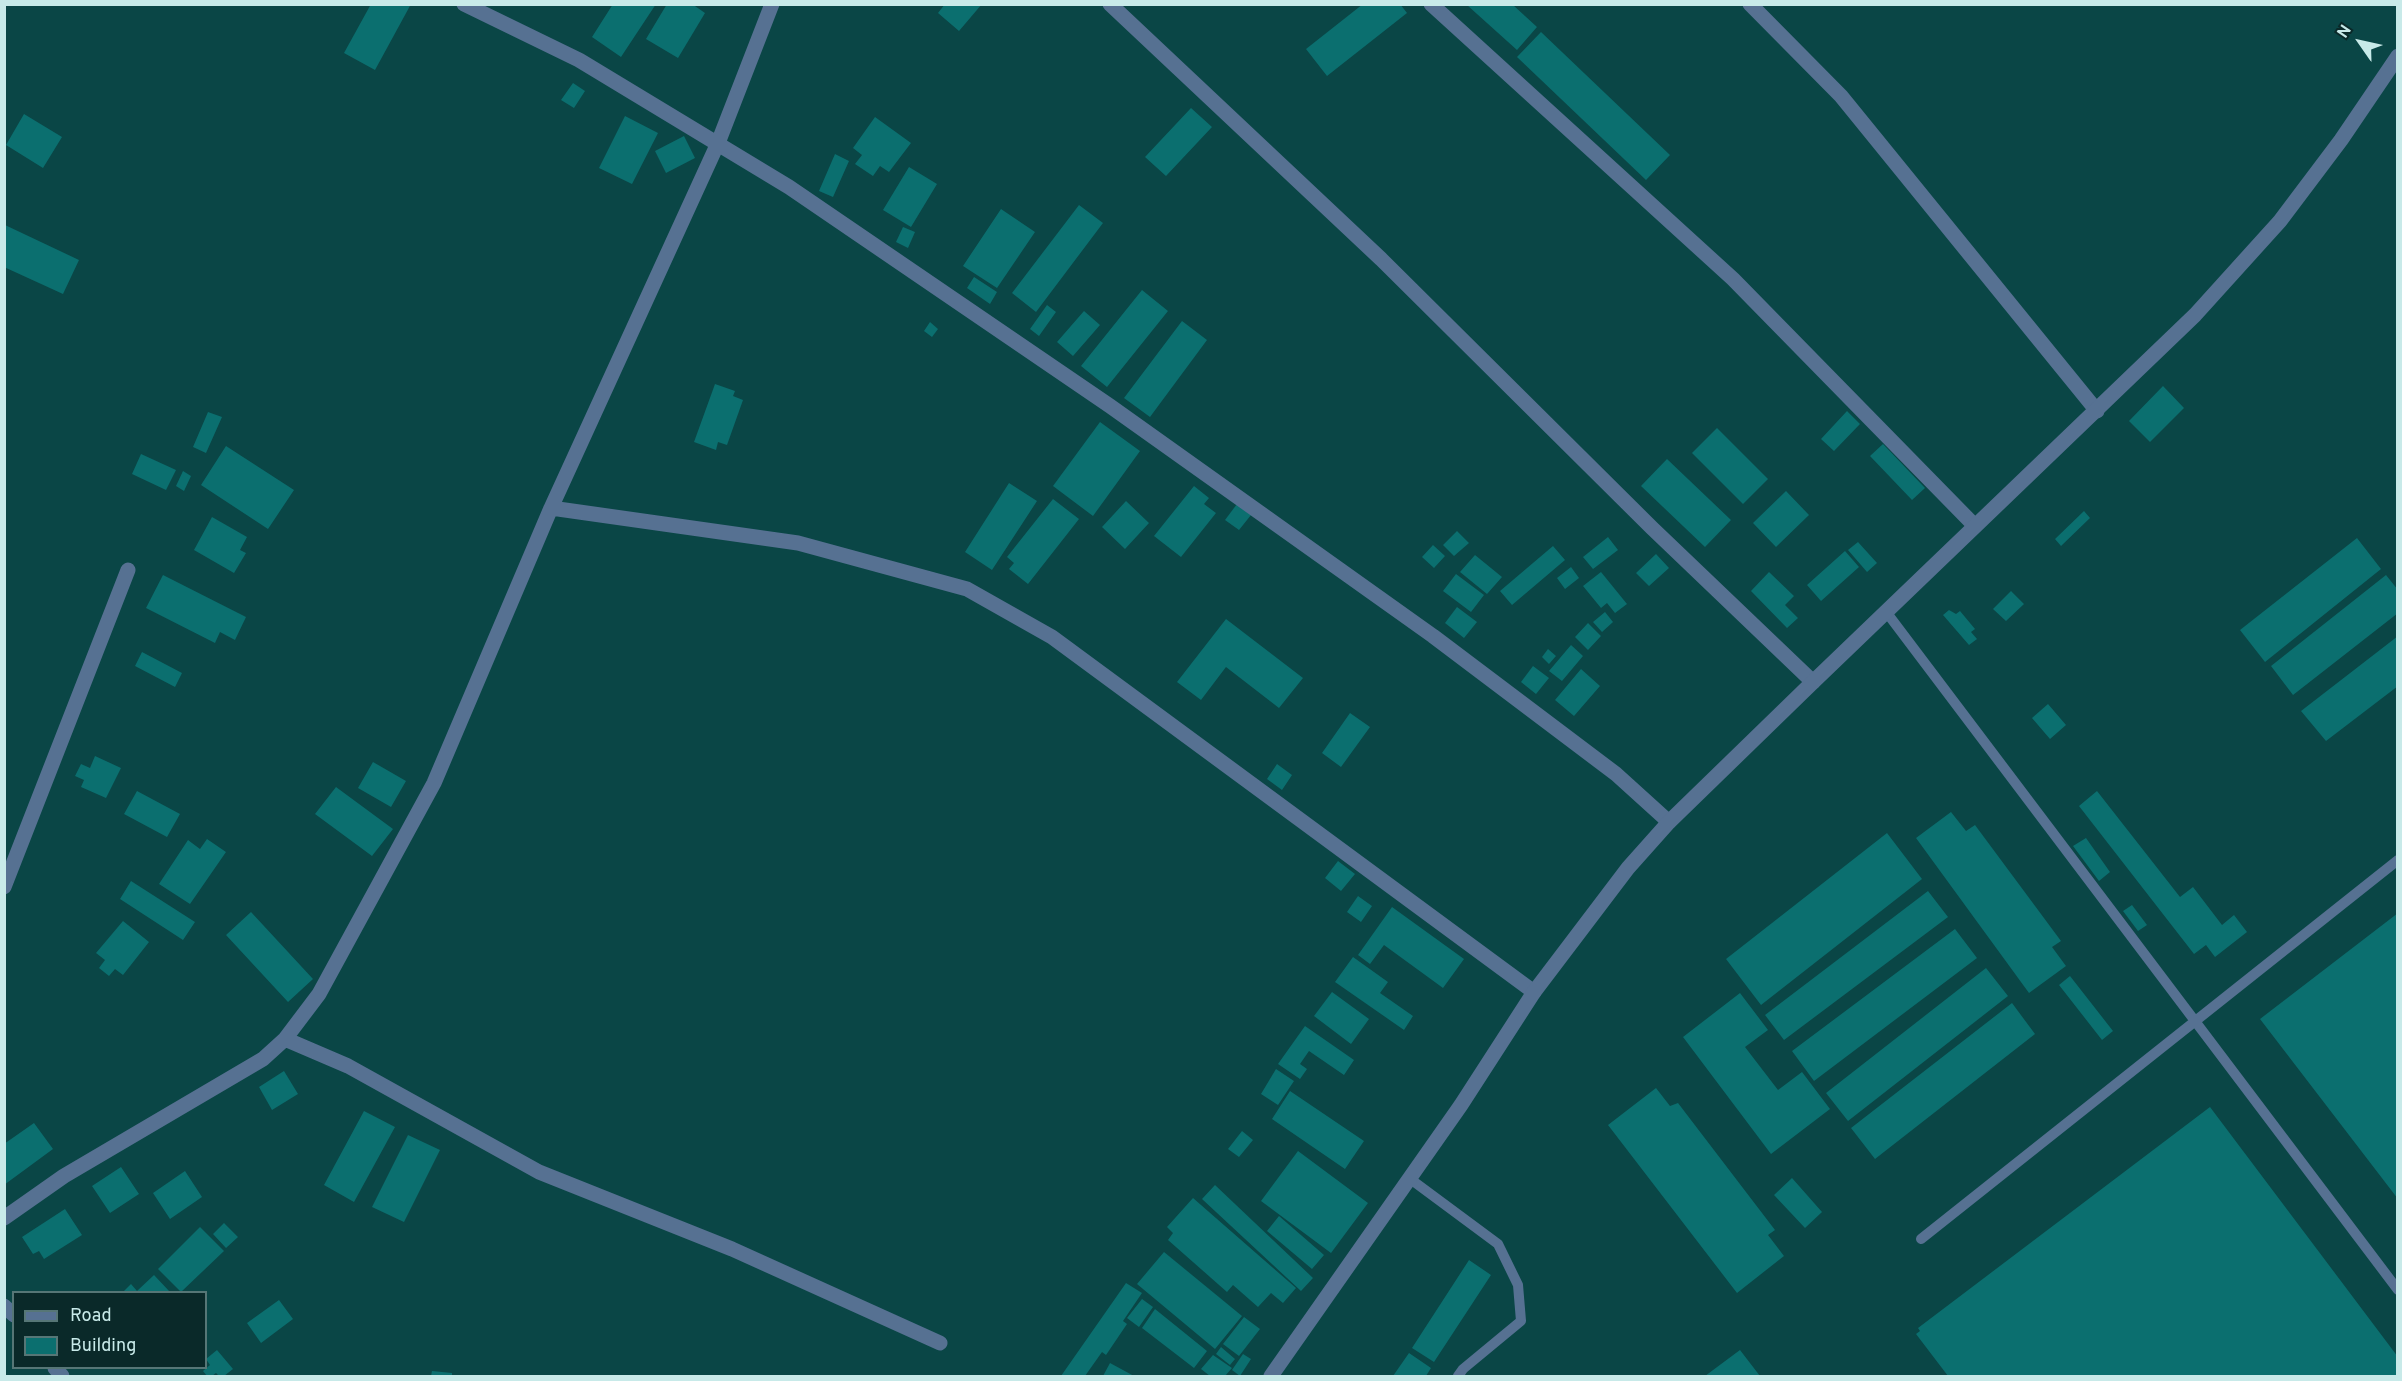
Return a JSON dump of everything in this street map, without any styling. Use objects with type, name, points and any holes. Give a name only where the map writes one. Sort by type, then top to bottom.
[{"type":"street","points":[[464,4],[579,60],[789,187],[1148,433],[1433,636],[1616,774],[1669,822]]},
{"type":"street","points":[[4,1218],[64,1176],[263,1059],[285,1039],[319,994],[434,783],[551,508],[718,143],[772,4]]},
{"type":"street","points":[[1110,4],[1381,259],[1652,528],[1813,682]]},
{"type":"street","points":[[1431,4],[1733,279],[1974,525]]},
{"type":"street","points":[[1750,4],[1841,96],[2097,411]]},
{"type":"street","points":[[1271,1377],[1461,1105],[1534,992],[1621,876],[1669,822],[1887,613],[1974,525],[2097,411],[2195,315],[2280,221],[2341,140],[2397,57]]},
{"type":"street","points":[[551,508],[798,543],[967,589],[1052,637],[1534,992]]},
{"type":"street","points":[[4,887],[128,570]]},
{"type":"street","points":[[285,1039],[348,1066],[539,1172],[732,1249],[940,1343]]},
{"type":"lane","points":[[1887,613],[2397,1290]]},
{"type":"lane","points":[[1921,1239],[2397,860]]},
{"type":"lane","points":[[1409,1178],[1498,1244],[1518,1285],[1521,1321],[1463,1374]]},
{"type":"building","points":[[371,4],[411,4],[375,70],[344,53]]},
{"type":"building","points":[[613,4],[656,4],[621,57],[592,37]]},
{"type":"building","points":[[667,4],[692,4],[705,13],[678,58],[646,39]]},
{"type":"building","points":[[945,4],[982,4],[959,31],[938,13]]},
{"type":"building","points":[[1363,4],[1400,4],[1407,13],[1327,76],[1306,49]]},
{"type":"building","points":[[1467,5],[1513,5],[1537,27],[1517,50]]},
{"type":"building","points":[[1541,32],[1670,155],[1646,180],[1517,57]]},
{"type":"building","points":[[573,83],[585,91],[574,108],[561,100]]},
{"type":"building","points":[[1191,108],[1212,127],[1166,176],[1145,157]]},
{"type":"building","points":[[24,114],[62,137],[43,168],[6,145]]},
{"type":"building","points":[[625,116],[658,133],[632,184],[599,168]]},
{"type":"building","points":[[875,117],[911,143],[889,172],[880,166],[873,176],[855,164],[862,155],[853,148]]},
{"type":"building","points":[[684,136],[695,158],[666,173],[655,151]]},
{"type":"building","points":[[835,154],[849,161],[833,197],[819,191]]},
{"type":"building","points":[[909,167],[937,184],[911,227],[883,210]]},
{"type":"building","points":[[1079,205],[1103,223],[1036,312],[1012,293]]},
{"type":"building","points":[[1001,209],[1035,232],[997,288],[963,266]]},
{"type":"building","points":[[5,225],[79,260],[63,294],[4,267]]},
{"type":"building","points":[[903,227],[915,232],[908,248],[896,242]]},
{"type":"building","points":[[974,277],[997,292],[990,304],[967,288]]},
{"type":"building","points":[[1142,290],[1168,311],[1107,387],[1081,366]]},
{"type":"building","points":[[1047,305],[1056,312],[1039,336],[1030,329]]},
{"type":"building","points":[[1084,311],[1100,325],[1073,356],[1057,342]]},
{"type":"building","points":[[1182,321],[1207,340],[1150,417],[1124,398]]},
{"type":"building","points":[[930,322],[938,329],[932,337],[924,331]]},
{"type":"building","points":[[715,384],[735,391],[733,396],[743,400],[727,445],[718,442],[716,450],[694,442]]},
{"type":"building","points":[[2163,386],[2184,408],[2150,442],[2129,421]]},
{"type":"building","points":[[1847,411],[1860,424],[1834,451],[1821,439]]},
{"type":"building","points":[[208,412],[222,417],[206,453],[193,447]]},
{"type":"building","points":[[1100,422],[1140,451],[1093,516],[1053,486]]},
{"type":"building","points":[[1717,428],[1768,479],[1743,504],[1692,453]]},
{"type":"building","points":[[1883,444],[1925,488],[1912,500],[1870,456]]},
{"type":"building","points":[[226,446],[294,490],[268,529],[201,485]]},
{"type":"building","points":[[141,454],[176,470],[166,490],[132,474]]},
{"type":"building","points":[[1667,459],[1731,520],[1705,547],[1641,486]]},
{"type":"building","points":[[183,471],[191,476],[184,491],[176,486]]},
{"type":"building","points":[[1009,483],[1037,501],[992,570],[965,552]]},
{"type":"building","points":[[1194,486],[1209,498],[1204,504],[1216,513],[1181,557],[1154,536]]},
{"type":"building","points":[[1786,491],[1809,515],[1776,547],[1753,523]]},
{"type":"building","points":[[1053,499],[1079,519],[1028,584],[1009,569],[1014,563],[1007,557]]},
{"type":"building","points":[[1126,501],[1149,523],[1125,549],[1102,527]]},
{"type":"building","points":[[1237,504],[1251,515],[1239,530],[1225,520]]},
{"type":"building","points":[[2084,511],[2090,518],[2061,546],[2055,539]]},
{"type":"building","points":[[212,517],[247,537],[240,550],[246,553],[234,573],[194,550]]},
{"type":"building","points":[[1457,531],[1469,543],[1454,556],[1443,545]]},
{"type":"building","points":[[1608,537],[1618,550],[1593,569],[1583,557]]},
{"type":"building","points":[[2357,538],[2381,569],[2265,662],[2240,630]]},
{"type":"building","points":[[1858,542],[1877,563],[1867,572],[1848,550]]},
{"type":"building","points":[[1433,545],[1445,556],[1434,568],[1422,557]]},
{"type":"building","points":[[1553,546],[1565,560],[1512,605],[1500,591]]},
{"type":"building","points":[[1845,551],[1859,567],[1821,601],[1807,585]]},
{"type":"building","points":[[1656,554],[1669,568],[1649,586],[1636,573]]},
{"type":"building","points":[[1475,555],[1502,577],[1487,594],[1460,572]]},
{"type":"building","points":[[1571,567],[1579,578],[1565,589],[1557,578]]},
{"type":"building","points":[[1601,572],[1627,604],[1615,613],[1607,603],[1601,608],[1583,586]]},
{"type":"building","points":[[1769,572],[1794,596],[1785,605],[1798,618],[1787,628],[1751,591]]},
{"type":"building","points":[[1456,574],[1484,595],[1471,612],[1443,591]]},
{"type":"building","points":[[163,575],[246,617],[235,640],[220,632],[215,643],[146,608]]},
{"type":"building","points":[[2386,575],[2398,590],[2398,613],[2293,695],[2271,666]]},
{"type":"building","points":[[2011,591],[2024,604],[2006,621],[1993,609]]},
{"type":"building","points":[[1457,607],[1477,622],[1464,638],[1445,623]]},
{"type":"building","points":[[1949,610],[1956,614],[1960,611],[1975,629],[1971,632],[1977,639],[1969,645],[1943,615]]},
{"type":"building","points":[[1605,612],[1613,622],[1602,632],[1593,622]]},
{"type":"building","points":[[1226,619],[1303,678],[1279,708],[1226,667],[1201,700],[1177,682]]},
{"type":"building","points":[[1588,623],[1601,636],[1588,650],[1575,637]]},
{"type":"building","points":[[2398,636],[2398,686],[2326,741],[2301,711]]},
{"type":"building","points":[[1571,645],[1583,656],[1562,681],[1549,671]]},
{"type":"building","points":[[1548,649],[1556,656],[1549,664],[1542,657]]},
{"type":"building","points":[[142,652],[182,673],[175,687],[135,666]]},
{"type":"building","points":[[1533,666],[1549,678],[1536,694],[1521,682]]},
{"type":"building","points":[[1581,669],[1600,686],[1574,716],[1555,700]]},
{"type":"building","points":[[2048,704],[2066,725],[2050,739],[2032,718]]},
{"type":"building","points":[[1350,713],[1370,727],[1341,767],[1322,753]]},
{"type":"building","points":[[95,756],[121,768],[106,798],[81,787],[84,780],[75,776],[81,764],[90,768]]},
{"type":"building","points":[[373,762],[406,781],[391,807],[358,788]]},
{"type":"building","points":[[1277,764],[1292,775],[1282,790],[1267,779]]},
{"type":"building","points":[[336,787],[393,829],[372,856],[315,814]]},
{"type":"building","points":[[137,791],[180,814],[167,837],[124,814]]},
{"type":"building","points":[[2097,791],[2180,897],[2193,887],[2222,925],[2234,915],[2247,932],[2215,957],[2206,945],[2194,954],[2079,806]]},
{"type":"building","points":[[1951,812],[1966,831],[1975,825],[2061,941],[2052,947],[2066,966],[2029,993],[1916,838]]},
{"type":"building","points":[[1887,833],[1922,879],[1761,1005],[1726,959]]},
{"type":"building","points":[[2086,838],[2110,872],[2099,881],[2073,846]]},
{"type":"building","points":[[207,839],[226,852],[190,904],[159,884],[188,840],[200,849]]},
{"type":"building","points":[[1338,861],[1355,874],[1341,891],[1325,878]]},
{"type":"building","points":[[131,881],[195,922],[183,940],[120,899]]},
{"type":"building","points":[[1928,891],[1948,917],[1784,1040],[1765,1015]]},
{"type":"building","points":[[1358,896],[1372,906],[1361,922],[1347,912]]},
{"type":"building","points":[[2132,905],[2147,925],[2138,931],[2123,911]]},
{"type":"building","points":[[1392,907],[1464,959],[1443,988],[1384,945],[1370,964],[1358,955]]},
{"type":"building","points":[[251,912],[313,979],[288,1002],[226,935]]},
{"type":"building","points":[[2398,913],[2398,1199],[2260,1019]]},
{"type":"building","points":[[123,921],[149,942],[123,975],[115,969],[109,976],[99,968],[105,960],[96,953]]},
{"type":"building","points":[[1955,929],[1977,958],[1814,1081],[1792,1051]]},
{"type":"building","points":[[1353,957],[1388,982],[1380,993],[1413,1016],[1404,1030],[1335,982]]},
{"type":"building","points":[[1986,968],[2008,996],[1848,1121],[1826,1093]]},
{"type":"building","points":[[2070,976],[2113,1031],[2102,1040],[2059,985]]},
{"type":"building","points":[[1332,992],[1369,1019],[1351,1044],[1314,1016]]},
{"type":"building","points":[[1740,993],[1768,1030],[1745,1047],[1778,1090],[1802,1072],[1830,1109],[1771,1154],[1683,1037]]},
{"type":"building","points":[[2012,1003],[2035,1034],[1875,1159],[1851,1128]]},
{"type":"building","points":[[1305,1026],[1354,1060],[1344,1075],[1309,1051],[1300,1064],[1307,1069],[1300,1079],[1278,1064]]},
{"type":"building","points":[[1276,1069],[1294,1081],[1278,1105],[1261,1094]]},
{"type":"building","points":[[284,1071],[298,1094],[272,1110],[259,1087]]},
{"type":"building","points":[[1656,1088],[1670,1106],[1678,1103],[1775,1230],[1768,1235],[1784,1256],[1737,1293],[1608,1125]]},
{"type":"building","points":[[1290,1091],[1364,1141],[1345,1169],[1272,1119]]},
{"type":"building","points":[[2210,1107],[2398,1357],[2398,1376],[1948,1376],[1916,1334],[1920,1331],[1918,1328]]},
{"type":"building","points":[[364,1111],[395,1127],[354,1202],[324,1185]]},
{"type":"building","points":[[34,1123],[53,1149],[4,1185],[4,1144]]},
{"type":"building","points":[[1242,1131],[1253,1140],[1239,1157],[1228,1149]]},
{"type":"building","points":[[408,1135],[440,1150],[404,1222],[372,1207]]},
{"type":"building","points":[[1298,1151],[1368,1203],[1331,1253],[1261,1201]]},
{"type":"building","points":[[121,1167],[139,1194],[110,1213],[92,1186]]},
{"type":"building","points":[[185,1171],[202,1197],[170,1219],[153,1193]]},
{"type":"building","points":[[1792,1178],[1822,1212],[1805,1228],[1774,1195]]},
{"type":"building","points":[[1215,1185],[1313,1278],[1301,1291],[1202,1199]]},
{"type":"building","points":[[1193,1198],[1296,1288],[1283,1303],[1271,1293],[1258,1307],[1233,1285],[1227,1292],[1168,1240],[1173,1233],[1167,1227]]},
{"type":"building","points":[[65,1209],[82,1235],[44,1259],[39,1251],[33,1254],[22,1237]]},
{"type":"building","points":[[1279,1216],[1324,1255],[1312,1269],[1267,1231]]},
{"type":"building","points":[[224,1223],[238,1237],[226,1248],[213,1234]]},
{"type":"building","points":[[200,1227],[224,1251],[182,1291],[158,1269]]},
{"type":"building","points":[[1164,1252],[1242,1316],[1215,1349],[1137,1284]]},
{"type":"building","points":[[1469,1260],[1491,1275],[1434,1362],[1412,1348]]},
{"type":"building","points":[[154,1275],[169,1291],[137,1291]]},
{"type":"building","points":[[1126,1283],[1142,1293],[1123,1321],[1127,1324],[1106,1355],[1102,1352],[1085,1376],[1061,1376]]},
{"type":"building","points":[[131,1284],[137,1291],[124,1291]]},
{"type":"building","points":[[1142,1299],[1153,1307],[1139,1327],[1127,1318]]},
{"type":"building","points":[[279,1300],[293,1319],[261,1343],[247,1323]]},
{"type":"building","points":[[1155,1309],[1207,1351],[1194,1368],[1142,1328]]},
{"type":"building","points":[[1244,1317],[1260,1329],[1239,1356],[1223,1344]]},
{"type":"building","points":[[1221,1347],[1235,1359],[1230,1365],[1216,1354]]},
{"type":"building","points":[[217,1350],[233,1369],[224,1376],[216,1373],[207,1376],[203,1371],[210,1365],[207,1358]]},
{"type":"building","points":[[1740,1350],[1760,1376],[1705,1376]]},
{"type":"building","points":[[1409,1353],[1431,1368],[1426,1376],[1393,1376]]},
{"type":"building","points":[[1243,1354],[1251,1359],[1240,1376],[1232,1370]]},
{"type":"building","points":[[1213,1355],[1232,1368],[1225,1376],[1210,1376],[1201,1369]]},
{"type":"building","points":[[1110,1363],[1134,1376],[1103,1376]]},
{"type":"building","points":[[432,1371],[452,1373],[452,1376],[431,1376]]}]
